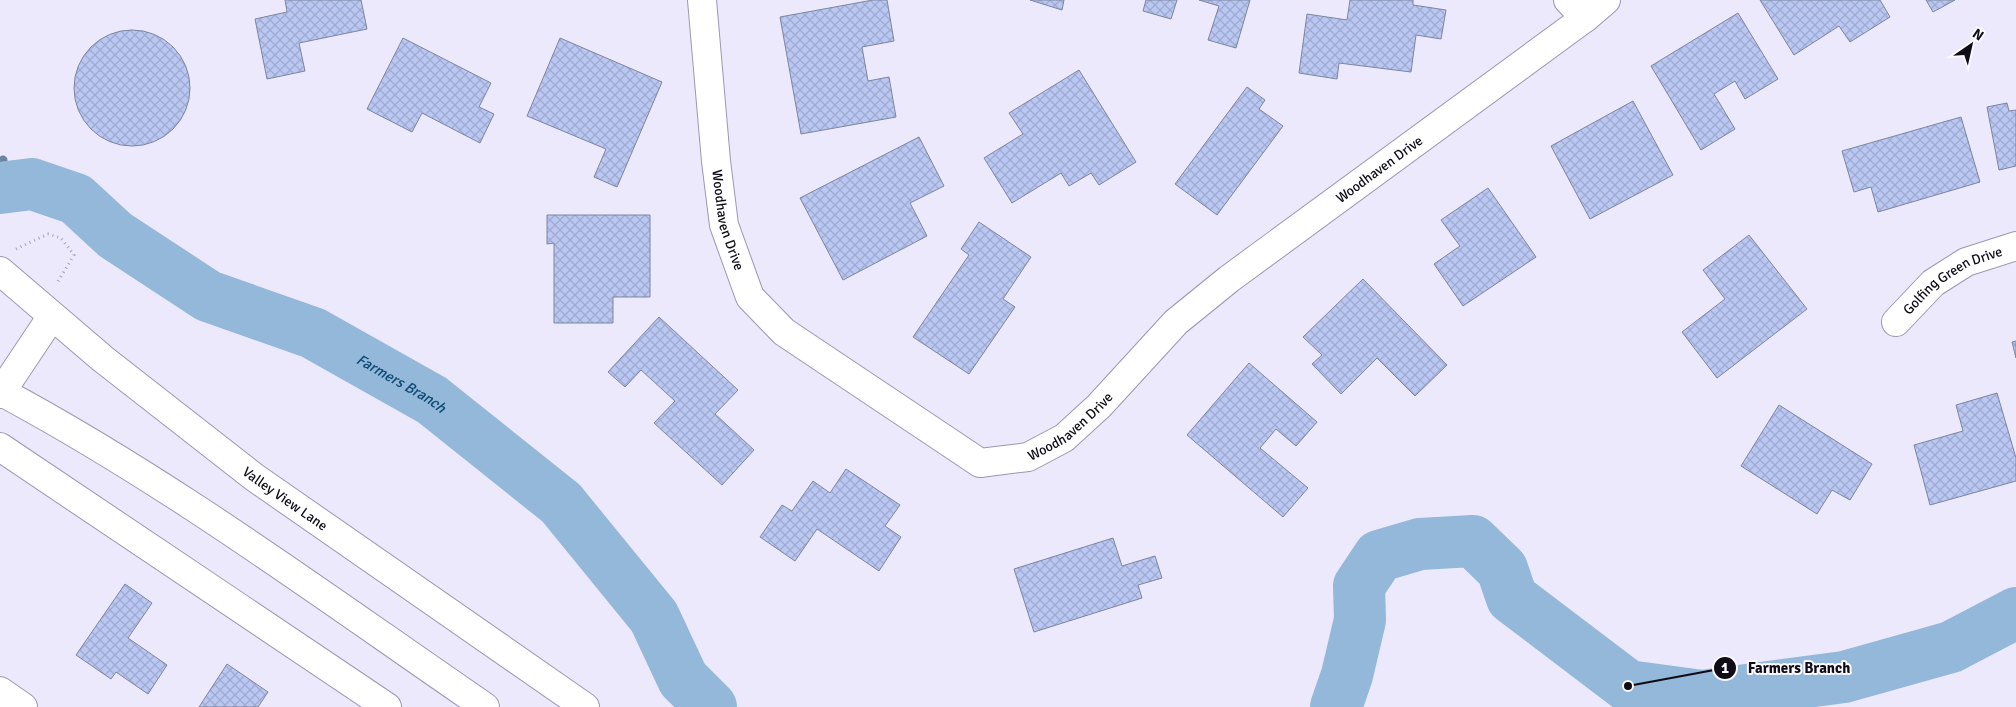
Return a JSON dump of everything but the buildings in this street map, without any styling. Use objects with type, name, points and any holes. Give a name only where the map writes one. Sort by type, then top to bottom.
[{"type":"street","name":"Woodhaven Drive","points":[[702,0],[716,162],[724,225],[750,297],[784,332],[980,463],[1028,457],[1064,438],[1099,406],[1176,322],[1228,279],[1577,9],[1606,0]]},
{"type":"street","name":"Golfing Green Drive","points":[[1896,322],[1933,283],[1966,262],[2016,246]]},
{"type":"street","name":"Valley View Lane","points":[[5,264],[46,310],[103,360],[254,477],[586,707]]},
{"type":"street","points":[[46,310],[0,392],[54,420],[166,489],[485,707]]},
{"type":"street","points":[[0,447],[387,707]]},
{"type":"street","points":[[0,690],[23,707]]},
{"type":"path","points":[[5,264],[48,234],[61,238],[74,255],[46,310]]},
{"type":"waterway","points":[[3,160],[4,188]]},
{"type":"waterway","name":"Farmers Branch","points":[[0,188],[32,184],[76,199],[115,235],[208,296],[313,333],[432,400],[561,503],[654,617],[683,679],[711,707]]},
{"type":"waterway","name":"Farmers Branch","points":[[1336,707],[1347,675],[1360,620],[1359,586],[1379,556],[1420,544],[1473,541],[1502,569],[1512,598],[1628,686],[1702,696],[1844,677],[1951,647],[2016,613]]},
{"type":"place","name":"Farmers Branch","points":[[1628,686]]}]
